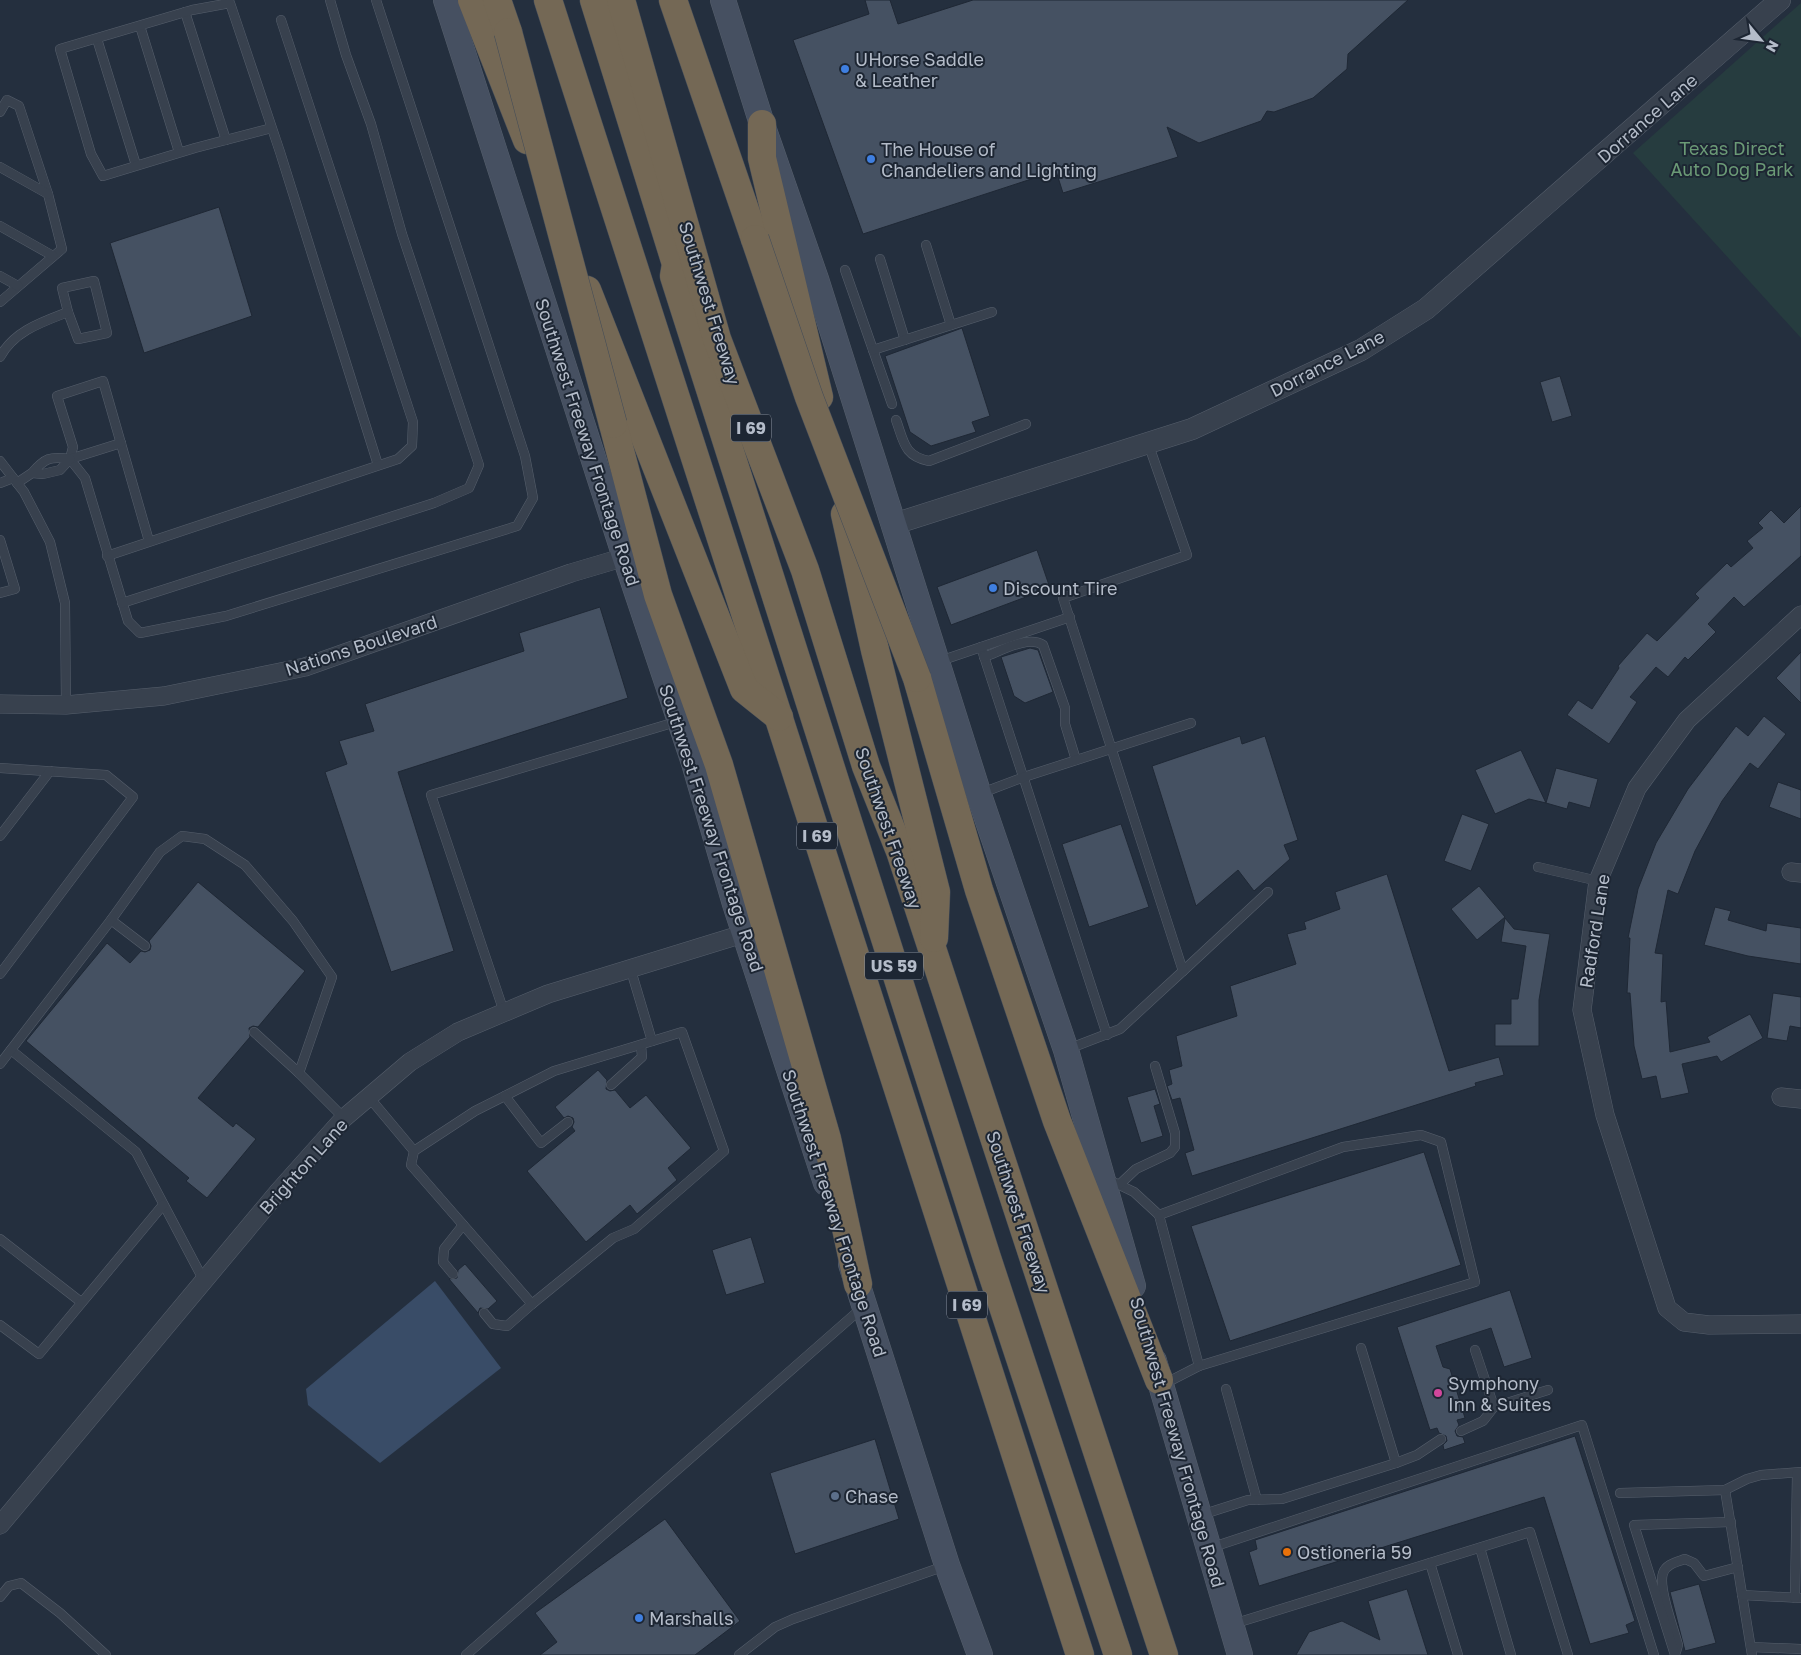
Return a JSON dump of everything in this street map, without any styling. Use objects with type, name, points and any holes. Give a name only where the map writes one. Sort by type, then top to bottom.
[{"type":"highway","points":[[472,0],[744,689],[779,717]]},
{"type":"highway","points":[[497,0],[508,32],[658,595],[719,765],[826,1139],[861,1295]]},
{"type":"highway","name":"I 69","points":[[548,0],[1080,1655]]},
{"type":"highway","name":"Southwest Freeway","points":[[580,0],[665,267],[674,276]]},
{"type":"highway","name":"Southwest Freeway","points":[[594,0],[676,264],[674,276]]},
{"type":"highway","name":"Southwest Freeway","points":[[621,0],[717,339],[806,570],[866,766],[900,851],[933,957],[1164,1655]]},
{"type":"highway","points":[[673,0],[809,396],[927,670],[979,890],[1058,1121],[1160,1383]]},
{"type":"highway","points":[[762,124],[762,158],[802,322],[875,650],[936,892],[933,957]]},
{"type":"highway","name":"US 59","points":[[674,276],[987,1258],[1118,1655]]},
{"type":"main road","name":"Southwest Freeway Frontage Road","points":[[446,0],[679,721],[948,1565],[980,1655]]},
{"type":"main road","name":"Southwest Freeway Frontage Road","points":[[723,0],[762,124],[816,279],[894,524],[927,670],[979,794],[1111,1181],[1160,1383],[1240,1655]]},
{"type":"street","name":"Dorrance Lane","points":[[894,524],[1192,429],[1362,350],[1426,309],[1780,0]]},
{"type":"street","name":"Nations Boulevard","points":[[0,704],[66,705],[164,696],[306,667],[571,573],[625,557]]},
{"type":"street","name":"Radford Lane","points":[[1801,615],[1687,720],[1637,788],[1598,881],[1582,1010],[1604,1115],[1667,1308],[1684,1322],[1709,1325],[1801,1324]]},
{"type":"street","name":"Brighton Lane","points":[[0,1525],[278,1192],[344,1118],[410,1062],[458,1032],[548,994],[630,967],[746,933]]},
{"type":"street","points":[[1781,1097],[1801,1099]]},
{"type":"lane","points":[[122,603],[434,502],[468,488],[479,465],[402,234],[370,124],[346,55],[330,0]]},
{"type":"lane","points":[[70,459],[85,478],[128,621],[140,632],[226,616],[517,526],[533,498],[526,456],[376,0]]},
{"type":"lane","points":[[272,128],[179,152],[103,176],[91,154],[60,50],[184,12],[230,3],[272,128],[378,465]]},
{"type":"lane","points":[[184,12],[226,140]]},
{"type":"lane","points":[[107,556],[398,459],[412,446],[413,422],[281,20]]},
{"type":"lane","points":[[140,26],[179,152]]},
{"type":"lane","points":[[97,39],[136,165]]},
{"type":"lane","points":[[0,112],[7,100],[19,106],[48,194],[62,249],[0,302]]},
{"type":"lane","points":[[0,167],[48,194]]},
{"type":"lane","points":[[0,226],[53,256]]},
{"type":"lane","points":[[926,245],[950,325]]},
{"type":"lane","points":[[880,259],[905,340]]},
{"type":"lane","points":[[845,270],[892,404]]},
{"type":"lane","points":[[0,276],[18,286]]},
{"type":"lane","points":[[94,281],[107,333],[78,340],[68,312],[62,288],[94,281]]},
{"type":"lane","points":[[0,357],[4,350],[32,325],[68,312]]},
{"type":"lane","points":[[873,350],[992,312]]},
{"type":"lane","points":[[32,473],[43,474],[60,470],[70,459],[73,447],[57,396],[103,381],[150,541]]},
{"type":"lane","points":[[896,420],[907,451],[918,459],[929,460],[1026,424]]},
{"type":"lane","points":[[1148,443],[1186,555],[1063,598],[1183,971]]},
{"type":"lane","points":[[0,483],[15,480],[32,473],[43,460],[56,457],[70,459],[121,444]]},
{"type":"lane","points":[[0,461],[24,492],[50,542],[65,603],[66,705]]},
{"type":"lane","points":[[0,540],[15,589],[0,593]]},
{"type":"lane","points":[[927,670],[981,647],[1070,617]]},
{"type":"lane","points":[[984,657],[1028,642],[1037,641],[1043,645],[1065,708],[1065,724],[1076,760]]},
{"type":"lane","points":[[981,647],[1107,1034]]},
{"type":"lane","points":[[504,1012],[431,795],[679,721]]},
{"type":"lane","points":[[979,794],[1024,777],[1190,724]]},
{"type":"lane","points":[[0,768],[106,775],[132,797],[0,974]]},
{"type":"lane","points":[[0,836],[50,771]]},
{"type":"lane","points":[[0,1064],[111,920],[160,852],[182,836],[205,838],[245,865],[293,921],[332,977],[299,1073]]},
{"type":"lane","points":[[1538,868],[1598,881]]},
{"type":"lane","points":[[1066,1050],[1120,1030],[1268,892]]},
{"type":"lane","points":[[111,920],[145,946]]},
{"type":"lane","points":[[630,967],[652,1041]]},
{"type":"lane","points":[[254,1032],[344,1118]]},
{"type":"lane","points":[[484,1313],[494,1324],[507,1326],[613,1238],[634,1229],[724,1150],[682,1032],[554,1071],[475,1111],[414,1151],[411,1165],[532,1304]]},
{"type":"lane","points":[[611,1085],[642,1057],[640,1045]]},
{"type":"lane","points":[[11,1050],[136,1152],[204,1281]]},
{"type":"lane","points":[[1111,1181],[1170,1153],[1175,1147],[1175,1133],[1154,1066]]},
{"type":"lane","points":[[368,1096],[414,1151]]},
{"type":"lane","points":[[505,1096],[541,1143],[568,1122]]},
{"type":"lane","points":[[1159,1215],[1343,1147],[1421,1135],[1442,1142],[1475,1282],[1199,1366],[1160,1383]]},
{"type":"lane","points":[[1111,1181],[1134,1192],[1159,1215],[1199,1366]]},
{"type":"lane","points":[[0,1325],[39,1354],[163,1205]]},
{"type":"lane","points":[[453,1274],[443,1262],[444,1249],[463,1225]]},
{"type":"lane","points":[[0,1239],[82,1302]]},
{"type":"lane","points":[[466,1655],[861,1295]]},
{"type":"lane","points":[[1361,1348],[1396,1463]]},
{"type":"lane","points":[[1475,1350],[1494,1406]]},
{"type":"lane","points":[[1226,1389],[1256,1500]]},
{"type":"lane","points":[[1461,1431],[1483,1421],[1494,1406],[1548,1390]]},
{"type":"lane","points":[[1208,1548],[1582,1425],[1654,1655]]},
{"type":"lane","points":[[1198,1516],[1248,1500],[1282,1499],[1396,1463],[1417,1455],[1441,1439]]},
{"type":"lane","points":[[1620,1493],[1725,1490],[1747,1478],[1799,1472],[1798,1598],[1742,1595]]},
{"type":"lane","points":[[1725,1490],[1751,1651],[1801,1649]]},
{"type":"lane","points":[[1675,1655],[1634,1525],[1730,1522]]},
{"type":"lane","points":[[1230,1625],[1530,1532],[1568,1655]]},
{"type":"lane","points":[[1480,1548],[1511,1655]]},
{"type":"lane","points":[[1675,1655],[1678,1645],[1663,1589],[1662,1574],[1667,1567],[1685,1559],[1694,1562],[1704,1576],[1738,1567]]},
{"type":"lane","points":[[1430,1563],[1458,1655]]},
{"type":"lane","points":[[739,1655],[775,1628],[793,1619],[948,1565]]},
{"type":"lane","points":[[0,1597],[9,1586],[21,1583],[60,1613],[106,1655]]},
{"type":"green space","name":"Texas Direct Auto Dog Park","points":[[1801,3],[1801,338],[1633,153]]},
{"type":"water","points":[[435,1281],[501,1368],[380,1463],[308,1405],[306,1389]]},
{"type":"building","points":[[865,0],[890,0],[898,24],[973,0],[1408,0],[1348,54],[1347,69],[1313,98],[1274,112],[1267,111],[1261,121],[1199,143],[1167,127],[1178,157],[1063,193],[1056,171],[863,234],[793,40],[869,14]]},
{"type":"building","points":[[219,207],[252,316],[144,353],[110,243]]},
{"type":"building","points":[[962,328],[990,416],[972,422],[976,432],[931,446],[910,432],[885,356]]},
{"type":"building","points":[[1560,376],[1572,416],[1552,422],[1540,382]]},
{"type":"building","points":[[1801,506],[1801,556],[1744,607],[1734,597],[1708,624],[1716,632],[1688,660],[1685,657],[1668,677],[1656,667],[1630,697],[1637,702],[1609,744],[1567,715],[1578,700],[1592,709],[1619,668],[1618,666],[1647,633],[1657,641],[1699,598],[1695,594],[1727,563],[1731,567],[1753,548],[1747,541],[1763,528],[1758,523],[1771,510],[1784,523]]},
{"type":"building","name":"Discount Tire","points":[[1037,550],[1050,588],[951,625],[937,587]]},
{"type":"building","points":[[600,607],[628,698],[398,772],[454,951],[391,972],[325,772],[347,764],[339,741],[374,731],[365,704],[524,651],[519,633]]},
{"type":"building","points":[[1030,648],[1038,650],[1053,692],[1025,703],[1014,696],[1001,657]]},
{"type":"building","points":[[1801,652],[1801,703],[1776,678]]},
{"type":"building","points":[[1764,716],[1786,734],[1758,769],[1750,763],[1722,801],[1695,851],[1678,894],[1668,890],[1655,953],[1663,954],[1661,1002],[1666,1001],[1670,1052],[1710,1042],[1707,1037],[1750,1014],[1763,1038],[1721,1062],[1717,1056],[1682,1064],[1689,1093],[1661,1099],[1656,1076],[1642,1079],[1634,1046],[1630,993],[1627,993],[1630,938],[1628,938],[1638,889],[1656,843],[1688,789],[1736,726],[1748,736]]},
{"type":"building","points":[[1240,736],[1242,744],[1265,736],[1298,840],[1284,845],[1290,859],[1254,891],[1238,870],[1196,906],[1152,766]]},
{"type":"building","points":[[1521,750],[1546,803],[1529,799],[1495,814],[1475,770]]},
{"type":"building","points":[[1556,768],[1598,779],[1590,808],[1569,802],[1567,809],[1546,803]]},
{"type":"building","points":[[1778,782],[1801,790],[1801,819],[1769,807]]},
{"type":"building","points":[[1462,814],[1489,824],[1471,871],[1444,861]]},
{"type":"building","points":[[1121,824],[1149,907],[1089,927],[1062,844]]},
{"type":"building","points":[[1387,874],[1449,1071],[1499,1057],[1504,1075],[1475,1083],[1476,1086],[1192,1176],[1185,1153],[1194,1150],[1180,1098],[1172,1100],[1167,1086],[1172,1084],[1169,1070],[1182,1066],[1176,1036],[1237,1016],[1230,986],[1296,964],[1287,934],[1306,929],[1304,922],[1340,909],[1335,892]]},
{"type":"building","points":[[198,882],[305,971],[258,1027],[253,1026],[249,1028],[250,1037],[198,1098],[233,1127],[236,1123],[256,1139],[207,1198],[186,1181],[189,1178],[26,1041],[107,943],[130,963],[141,951],[150,950],[149,941]]},
{"type":"building","points":[[1479,886],[1505,917],[1477,940],[1451,909]]},
{"type":"building","points":[[1715,907],[1731,911],[1728,920],[1766,931],[1767,923],[1801,928],[1801,964],[1748,956],[1704,945]]},
{"type":"building","points":[[1505,918],[1514,929],[1550,934],[1539,1000],[1539,1046],[1495,1046],[1495,1024],[1511,1024],[1511,999],[1518,999],[1526,946],[1501,942]]},
{"type":"building","points":[[1773,993],[1801,997],[1801,1028],[1790,1026],[1787,1041],[1767,1038]]},
{"type":"building","points":[[598,1070],[607,1080],[606,1089],[610,1091],[615,1090],[630,1108],[646,1095],[691,1148],[668,1168],[677,1180],[637,1214],[630,1205],[586,1242],[527,1171],[575,1131],[572,1127],[573,1118],[568,1116],[564,1118],[555,1107]]},
{"type":"building","points":[[1155,1089],[1160,1104],[1154,1106],[1163,1136],[1141,1143],[1127,1097]]},
{"type":"building","points":[[1424,1152],[1461,1265],[1230,1341],[1191,1226]]},
{"type":"building","points":[[751,1237],[765,1283],[726,1295],[712,1250]]},
{"type":"building","points":[[465,1264],[497,1301],[488,1309],[480,1308],[478,1313],[449,1279],[457,1278],[458,1270]]},
{"type":"building","name":"Symphony Inn & Suites","points":[[1510,1290],[1532,1358],[1504,1367],[1491,1328],[1436,1346],[1443,1367],[1450,1369],[1465,1418],[1457,1420],[1459,1425],[1455,1431],[1457,1436],[1463,1437],[1465,1443],[1444,1450],[1443,1445],[1447,1441],[1446,1436],[1439,1433],[1437,1428],[1430,1430],[1397,1327]]},
{"type":"building","points":[[1575,1436],[1635,1621],[1626,1625],[1629,1633],[1590,1644],[1544,1497],[1259,1586],[1249,1552],[1257,1549],[1255,1540]]},
{"type":"building","name":"Chase","points":[[875,1439],[899,1519],[795,1554],[770,1473]]},
{"type":"building","points":[[665,1519],[740,1621],[695,1655],[540,1655],[557,1642],[535,1613]]},
{"type":"building","points":[[1699,1584],[1716,1643],[1685,1651],[1670,1592]]},
{"type":"building","points":[[1407,1589],[1428,1655],[1296,1655],[1309,1632],[1342,1621],[1380,1640],[1368,1601]]},
{"type":"place","name":"UHorse Saddle & Leather","points":[[845,69]]},
{"type":"place","name":"The House of Chandeliers and Lighting","points":[[871,159]]},
{"type":"place","name":"Discount Tire","points":[[993,588]]},
{"type":"place","name":"Symphony Inn & Suites","points":[[1438,1393]]},
{"type":"place","name":"Chase","points":[[835,1496]]},
{"type":"place","name":"Ostioneria 59","points":[[1287,1552]]},
{"type":"place","name":"Marshalls","points":[[639,1618]]}]
